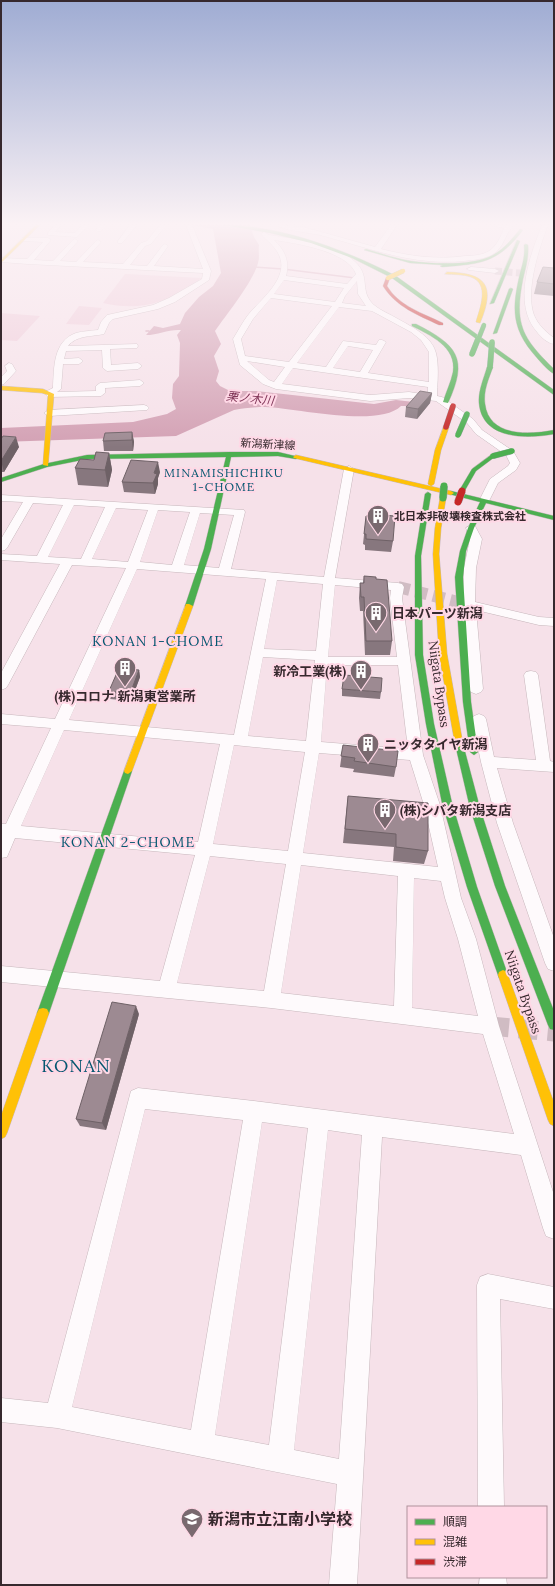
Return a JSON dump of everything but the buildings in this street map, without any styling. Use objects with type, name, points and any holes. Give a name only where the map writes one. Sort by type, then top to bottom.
[{"type":"main road","points":[[377,299],[379,303],[396,316],[438,338],[454,356],[456,365],[450,404]]},
{"type":"main road","points":[[397,299],[420,314],[465,336],[554,394]]},
{"type":"main road","points":[[427,299],[488,340],[550,374]]},
{"type":"main road","points":[[436,299],[554,394]]},
{"type":"main road","points":[[484,299],[481,323],[488,340],[491,365],[482,403],[485,416],[492,424],[505,431],[524,436],[554,432]]},
{"type":"main road","points":[[481,323],[491,299]]},
{"type":"main road","points":[[491,365],[470,354],[488,340],[505,299]]},
{"type":"main road","points":[[517,299],[517,319],[523,338],[544,363],[554,382]]},
{"type":"main road","points":[[389,306],[407,316],[446,333]]},
{"type":"main road","points":[[457,438],[470,407],[491,365]]},
{"type":"main road","points":[[450,404],[464,376]]},
{"type":"main road","points":[[1,388],[50,394],[46,465]]},
{"type":"main road","name":"Niigata Bypass","points":[[450,404],[443,425],[428,494],[418,556],[419,655],[430,724],[446,804],[472,887],[554,1120]]},
{"type":"main road","points":[[457,506],[462,491],[472,471],[493,456],[516,450]]},
{"type":"main road","points":[[1,1133],[141,732],[203,570],[218,511],[229,454]]},
{"type":"main road","name":"新潟新津線","points":[[1,480],[46,465],[87,457],[278,454],[314,460],[554,518]]},
{"type":"main road","name":"Niigata Bypass","points":[[445,482],[438,528],[436,554],[442,654],[455,726],[475,808],[500,886],[554,1025]]},
{"type":"main road","points":[[482,762],[467,702],[459,577],[463,551],[471,528],[484,501]]},
{"type":"main road","points":[[438,576],[446,547]]},
{"type":"main road","points":[[485,808],[500,886]]},
{"type":"street","points":[[50,394],[57,390],[62,372],[59,362],[60,356],[66,343],[76,336],[101,332],[105,322],[110,317],[155,307],[174,299]]},
{"type":"street","points":[[267,299],[251,316],[238,339],[243,363],[266,382],[276,386],[370,398],[409,395],[439,399],[470,421],[479,432],[510,453],[514,459],[515,464],[512,468],[494,481],[484,501]]},
{"type":"street","points":[[292,299],[374,309],[414,329],[428,341],[435,358],[432,397]]},
{"type":"street","points":[[276,386],[337,305],[338,299]]},
{"type":"street","points":[[365,299],[374,309]]},
{"type":"street","points":[[528,299],[529,311],[534,322],[540,331],[554,342]]},
{"type":"street","points":[[540,331],[554,332]]},
{"type":"street","points":[[328,370],[346,343],[380,345],[363,375]]},
{"type":"street","points":[[63,349],[134,346]]},
{"type":"street","points":[[106,347],[107,368],[138,366]]},
{"type":"street","points":[[242,358],[432,385]]},
{"type":"street","points":[[59,362],[79,361]]},
{"type":"street","points":[[1,382],[12,371],[8,366]]},
{"type":"street","points":[[50,394],[101,393],[100,386],[140,383]]},
{"type":"street","points":[[49,419],[144,408]]},
{"type":"street","points":[[49,419],[102,420]]},
{"type":"street","points":[[271,1000],[313,747],[329,581],[348,469]]},
{"type":"street","points":[[1,498],[240,512],[224,572]]},
{"type":"street","points":[[1,548],[30,500]]},
{"type":"street","points":[[41,559],[70,502]]},
{"type":"street","points":[[85,562],[112,504]]},
{"type":"street","points":[[1,852],[6,830],[59,725],[133,565],[154,507]]},
{"type":"street","points":[[177,568],[196,509]]},
{"type":"street","points":[[471,528],[476,539],[470,568],[467,604],[482,762],[554,963]]},
{"type":"street","points":[[1,557],[177,568],[398,587],[396,598],[416,754],[432,805],[453,898],[467,939],[490,1026],[554,1228]]},
{"type":"street","points":[[1,685],[68,561]]},
{"type":"street","points":[[166,990],[257,653],[272,576]]},
{"type":"street","points":[[467,604],[539,621],[554,622]]},
{"type":"street","points":[[257,653],[321,658],[404,661]]},
{"type":"street","points":[[482,762],[549,767],[531,675]]},
{"type":"street","points":[[1,719],[234,741],[416,754]]},
{"type":"street","points":[[6,830],[294,858],[447,875]]},
{"type":"street","points":[[403,1016],[406,871]]},
{"type":"street","points":[[1,974],[271,1000],[490,1026]]},
{"type":"street","points":[[57,1416],[138,1098],[254,1110],[529,1146]]},
{"type":"street","points":[[201,1445],[254,1110]]},
{"type":"street","points":[[280,1460],[319,1119]]},
{"type":"street","points":[[343,1585],[373,1126]]},
{"type":"street","points":[[491,1506],[488,1285],[554,1298]]},
{"type":"street","points":[[1,1410],[57,1416],[350,1474]]},
{"type":"shaded area","points":[[106,299],[166,299],[156,303],[136,306],[103,303]]},
{"type":"shaded area","points":[[79,306],[102,308],[89,325],[66,324]]},
{"type":"shaded area","points":[[1,313],[40,316],[17,341],[1,340]]},
{"type":"water","name":"栗ノ木川","points":[[197,299],[238,299],[215,331],[221,344],[214,356],[219,371],[216,381],[220,386],[228,390],[256,391],[374,404],[396,400],[414,402],[410,406],[401,406],[390,412],[375,416],[336,415],[279,408],[253,407],[234,410],[176,436],[1,442],[1,428],[133,422],[167,414],[176,409],[172,398],[173,384],[179,376],[180,343],[177,335],[181,330],[172,330],[146,335],[154,326],[163,328],[180,324],[185,313]]},
{"type":"tunnel","points":[[398,587],[466,604]]},
{"type":"tunnel","points":[[490,1026],[554,1032]]},
{"type":"traffic: fast","points":[[424,299],[554,393]]},
{"type":"traffic: fast","points":[[492,303],[494,299]]},
{"type":"traffic: fast","points":[[495,333],[507,299]]},
{"type":"traffic: fast","points":[[518,299],[517,318],[520,331],[538,357],[554,372]]},
{"type":"traffic: fast","points":[[414,325],[428,332],[442,342],[453,354],[456,369],[446,402]]},
{"type":"traffic: fast","points":[[472,354],[484,325]]},
{"type":"traffic: fast","points":[[490,367],[492,342]]},
{"type":"traffic: fast","points":[[490,367],[483,390],[482,404],[485,415],[491,424],[510,433],[521,435],[554,432]]},
{"type":"traffic: fast","points":[[458,435],[467,414]]},
{"type":"traffic: fast","points":[[493,456],[512,451]]},
{"type":"traffic: fast","points":[[189,606],[213,531],[229,454]]},
{"type":"traffic: fast","points":[[1,480],[46,465],[87,457],[278,454],[296,457]]},
{"type":"traffic: fast","points":[[462,491],[474,470],[493,456]]},
{"type":"traffic: fast","points":[[443,498],[444,486]]},
{"type":"traffic: fast","points":[[451,493],[554,518]]},
{"type":"traffic: fast","points":[[428,494],[418,556],[419,655],[430,724],[447,803],[472,887],[503,975]]},
{"type":"traffic: fast","points":[[474,752],[467,702],[459,577],[463,551],[471,528],[484,501]]},
{"type":"traffic: fast","points":[[459,744],[475,808],[500,886],[554,1025]]},
{"type":"traffic: fast","points":[[43,1013],[128,771]]},
{"type":"traffic: slow","points":[[478,322],[484,299]]},
{"type":"traffic: slow","points":[[1,388],[43,391],[51,394],[46,465]]},
{"type":"traffic: slow","points":[[431,484],[438,450],[446,427]]},
{"type":"traffic: slow","points":[[296,457],[451,493]]},
{"type":"traffic: slow","points":[[443,498],[438,528],[436,554],[443,654],[459,744]]},
{"type":"traffic: slow","points":[[128,771],[189,606]]},
{"type":"traffic: slow","points":[[503,975],[554,1120]]},
{"type":"traffic: slow","points":[[1,1133],[43,1013]]},
{"type":"traffic: jam","points":[[395,299],[410,309],[441,324]]},
{"type":"traffic: jam","points":[[446,427],[453,406]]},
{"type":"traffic: jam","points":[[458,502],[462,491]]},
{"type":"place","name":"北日本非破壊検査株式会社","points":[[378,536]]},
{"type":"place","name":"日本パーツ新潟","points":[[376,632]]},
{"type":"place","name":"(株)コロナ 新潟東営業所","points":[[125,688]]},
{"type":"place","name":"新冷工業(株)","points":[[361,690]]},
{"type":"place","name":"ニッタタイヤ新潟","points":[[368,764]]},
{"type":"place","name":"(株)シバタ新潟支店","points":[[385,830]]},
{"type":"place","name":"新潟市立江南小学校","points":[[192,1538]]},
{"type":"district","name":"MINAMISHICHIKU 1-CHOME","points":[[224,479]]},
{"type":"district","name":"KONAN 1-CHOME","points":[[158,641]]},
{"type":"district","name":"KONAN 2-CHOME","points":[[128,842]]},
{"type":"district","name":"KONAN","points":[[76,1065]]}]
